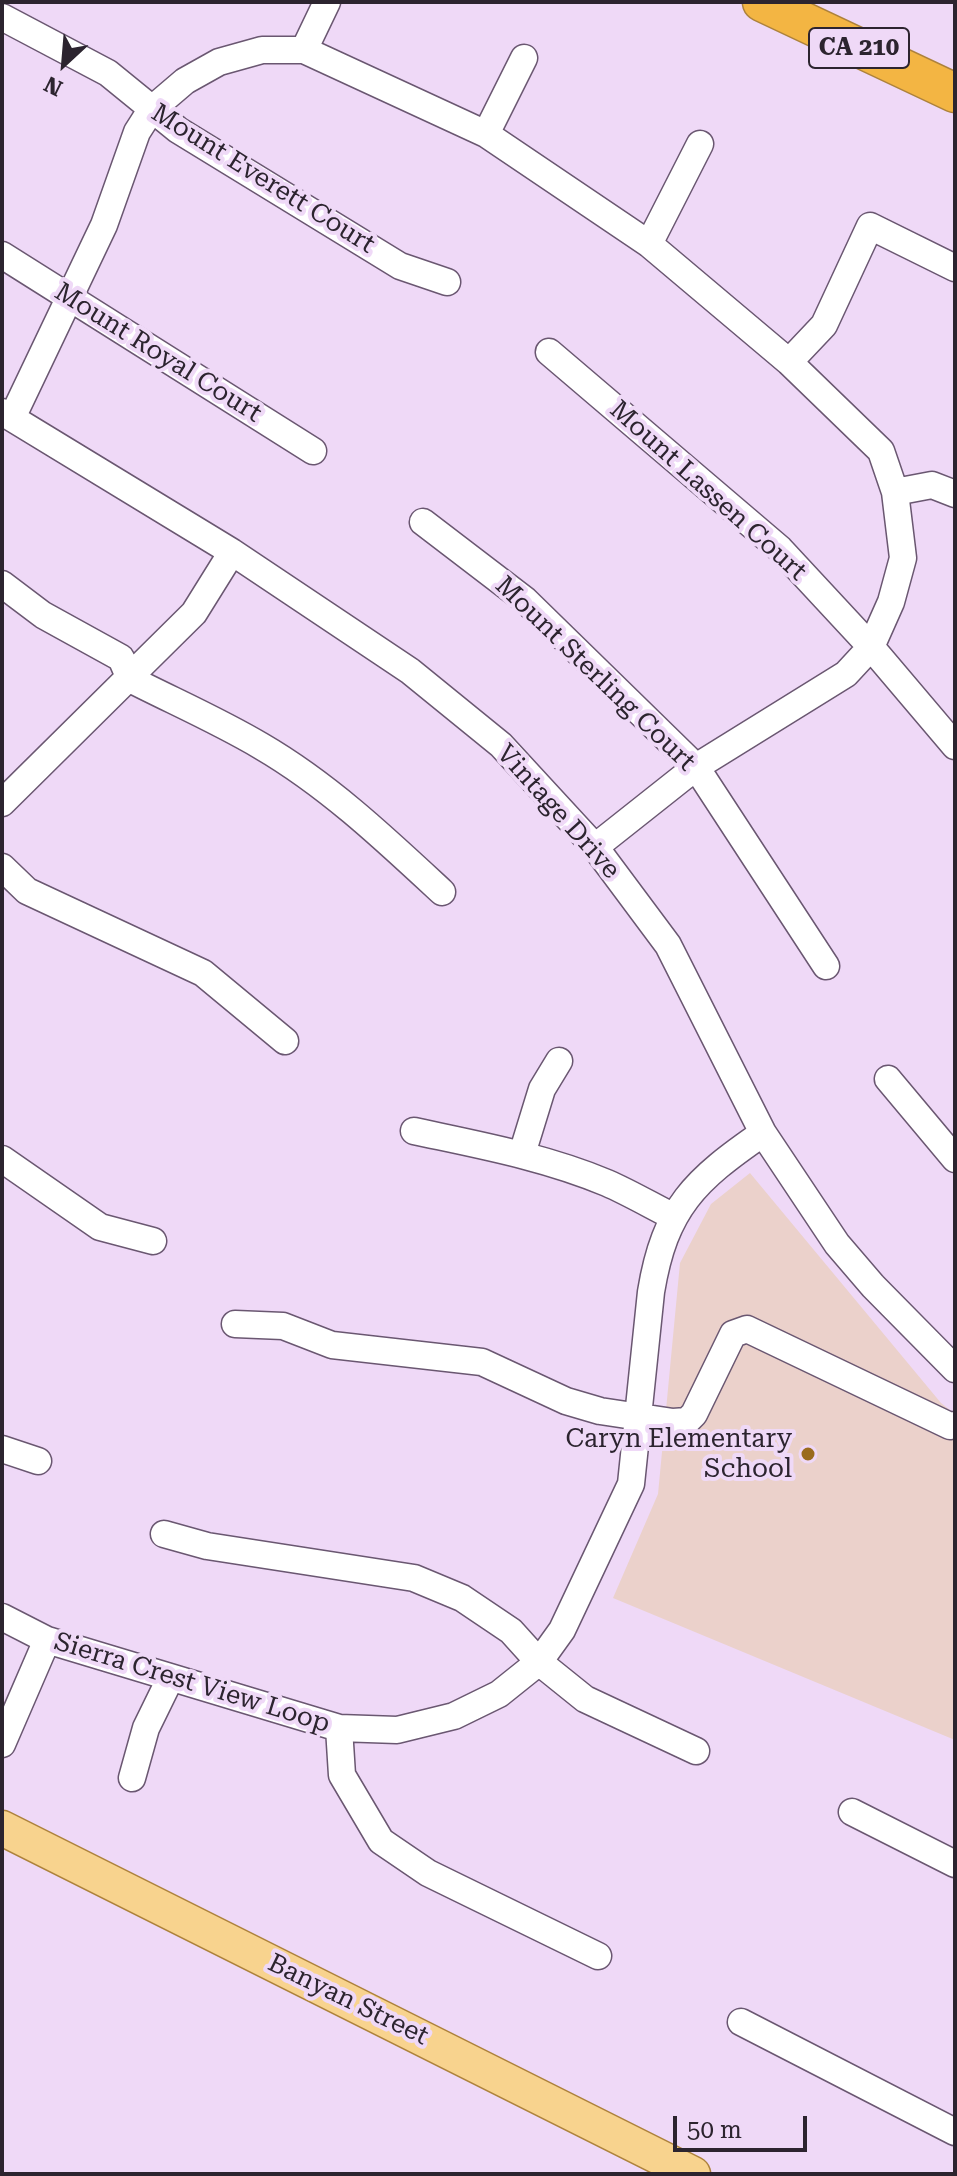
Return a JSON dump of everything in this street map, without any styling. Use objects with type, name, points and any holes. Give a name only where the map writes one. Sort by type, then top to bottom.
[{"type":"highway","name":"CA 210","points":[[762,2],[955,93]]},
{"type":"main road","name":"Banyan Street","points":[[2,1828],[693,2174]]},
{"type":"street","points":[[304,50],[327,2]]},
{"type":"street","name":"Mount Everett Court","points":[[2,17],[108,73],[151,110],[400,266],[447,282]]},
{"type":"street","points":[[7,415],[70,298],[104,225],[137,132],[151,110],[185,81],[219,62],[262,50],[304,50],[486,134],[649,244],[789,362],[881,451],[895,492],[903,558],[891,602],[871,647],[846,674],[696,767],[595,847]]},
{"type":"street","points":[[486,134],[524,58]]},
{"type":"street","points":[[649,244],[700,144]]},
{"type":"street","points":[[789,362],[824,325],[870,226],[955,268]]},
{"type":"street","name":"Mount Royal Court","points":[[2,255],[313,451]]},
{"type":"street","name":"Mount Lassen Court","points":[[549,352],[780,549],[871,647],[955,746]]},
{"type":"street","name":"Vintage Drive","points":[[7,415],[232,552],[410,671],[501,745],[595,847],[668,945],[763,1133],[837,1244],[873,1286],[955,1369]]},
{"type":"street","points":[[895,492],[932,485],[955,494]]},
{"type":"street","name":"Mount Sterling Court","points":[[423,522],[525,600],[696,767],[826,966]]},
{"type":"street","points":[[2,803],[194,613],[232,552]]},
{"type":"street","points":[[2,584],[43,615],[121,658],[130,679],[261,746],[373,828],[442,892]]},
{"type":"street","points":[[2,867],[27,891],[203,973],[285,1041]]},
{"type":"street","points":[[522,1154],[542,1089],[559,1061]]},
{"type":"street","points":[[888,1079],[955,1159]]},
{"type":"street","points":[[414,1131],[522,1154],[609,1184],[674,1217]]},
{"type":"street","name":"Sierra Crest View Loop","points":[[2,1617],[47,1640],[339,1728],[397,1730],[454,1716],[499,1694],[539,1662],[562,1630],[631,1484],[656,1263],[674,1217],[693,1187],[717,1165],[763,1133]]},
{"type":"street","points":[[2,1159],[100,1227],[153,1241]]},
{"type":"street","points":[[235,1324],[283,1326],[332,1345],[482,1362],[566,1401],[600,1411],[673,1422],[687,1421],[694,1414],[733,1334],[739,1329],[950,1426],[955,1425]]},
{"type":"street","points":[[2,1449],[38,1461]]},
{"type":"street","points":[[164,1534],[207,1546],[414,1578],[462,1598],[511,1631],[539,1662],[585,1699],[696,1751]]},
{"type":"street","points":[[2,1744],[47,1640]]},
{"type":"street","points":[[132,1778],[146,1728],[170,1679]]},
{"type":"street","points":[[339,1728],[342,1775],[381,1841],[428,1873],[598,1956]]},
{"type":"street","points":[[852,1812],[955,1864]]},
{"type":"street","points":[[741,2022],[955,2132]]},
{"type":"shaded area","name":"Caryn Elementary School","points":[[750,1173],[941,1403],[955,1414],[955,1740],[613,1598],[658,1494],[680,1263],[711,1204]]},
{"type":"place","name":"Caryn Elementary School","points":[[808,1454]]}]
